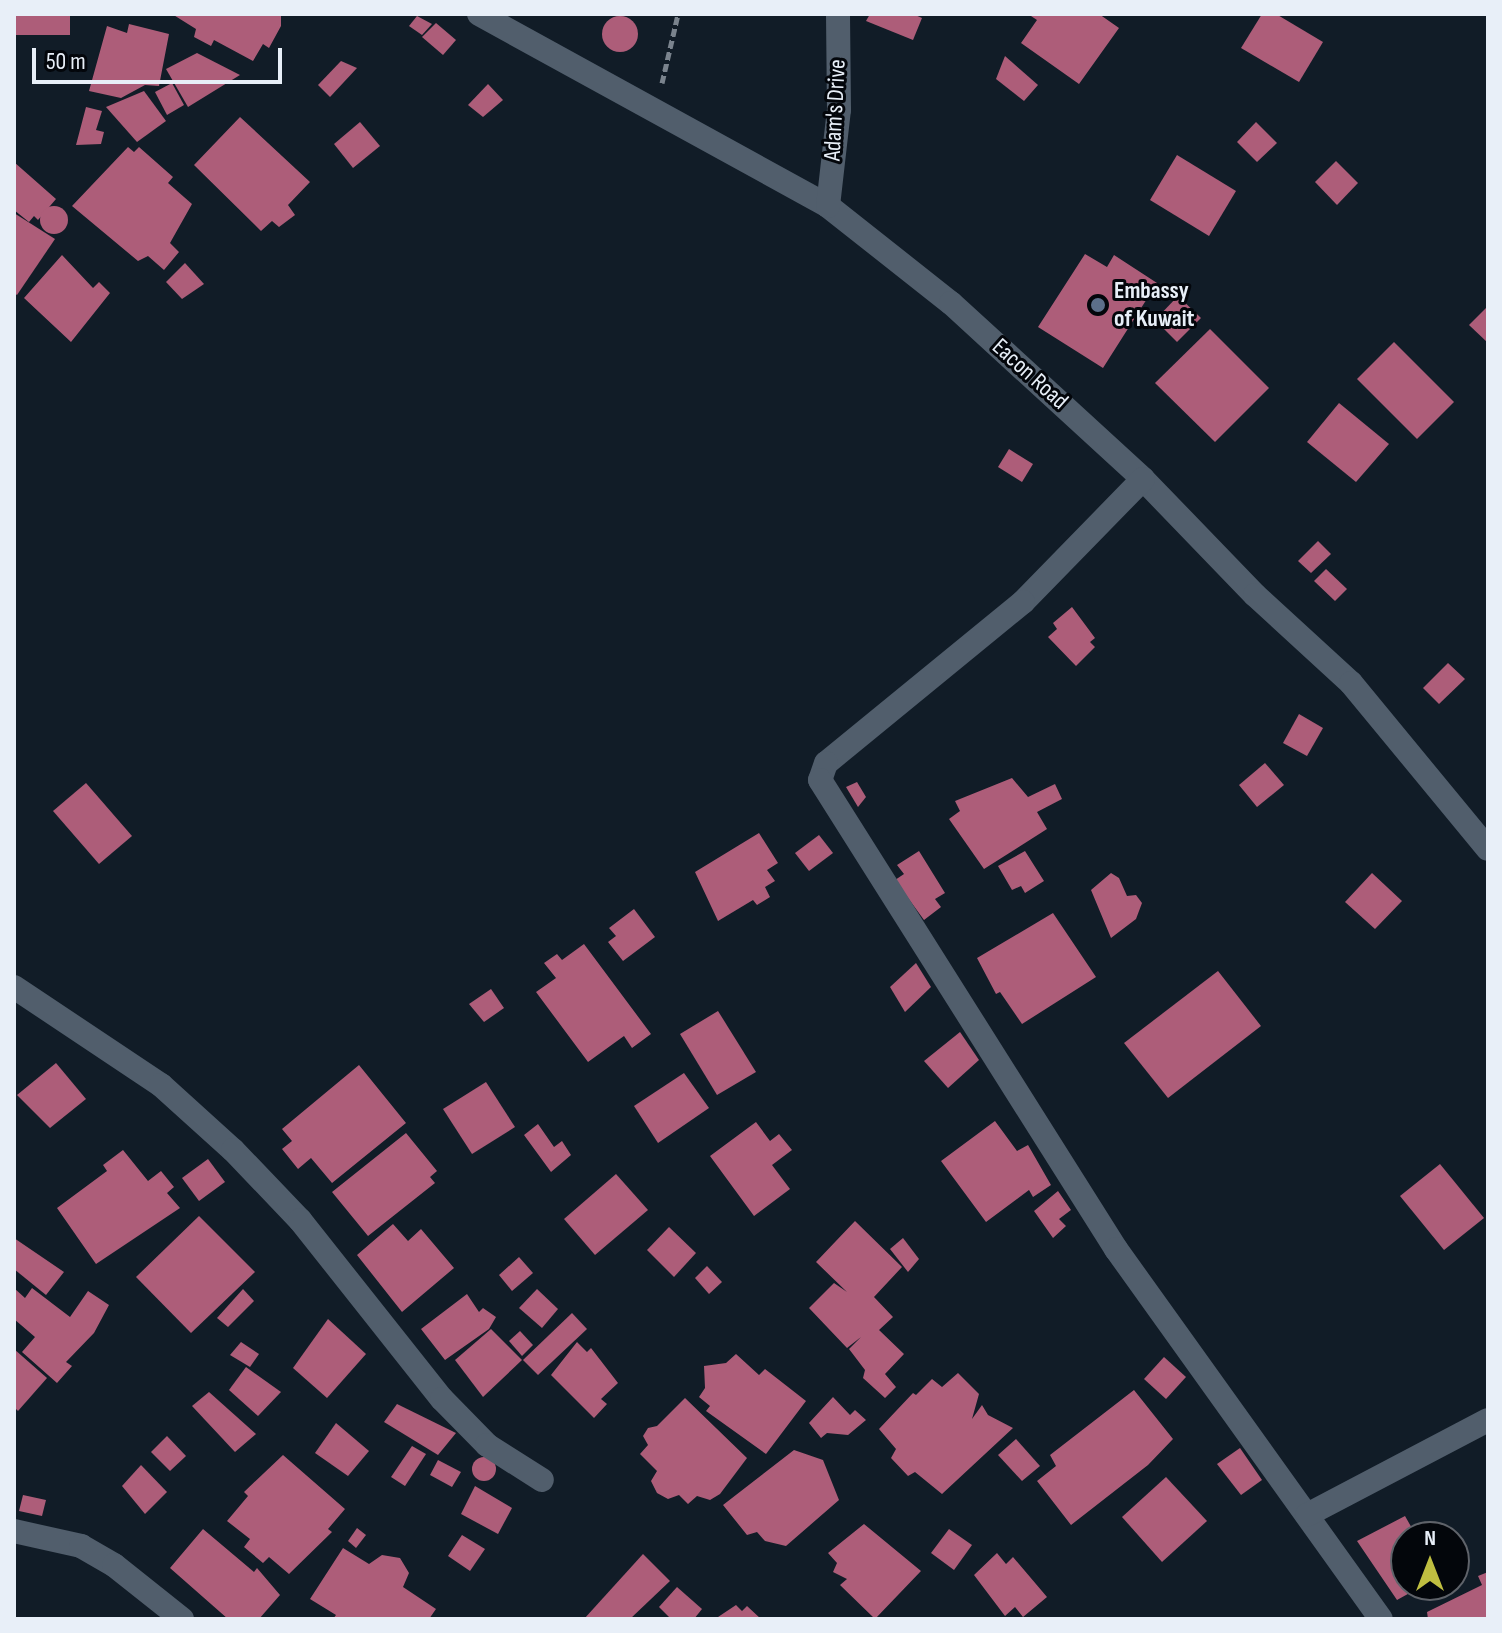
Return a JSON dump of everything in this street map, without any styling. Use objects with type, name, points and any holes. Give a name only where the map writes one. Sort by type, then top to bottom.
[{"type":"street","name":"Eacon Road","points":[[479,14],[656,107],[828,206],[951,303],[1143,479],[1255,595],[1351,683],[1488,849]]},
{"type":"street","name":"Adam's Drive","points":[[828,206],[839,110],[838,14]]},
{"type":"street","points":[[1143,479],[1023,602],[826,763],[820,780],[1116,1249],[1381,1619]]},
{"type":"street","points":[[14,987],[161,1085],[233,1150],[300,1220],[442,1399],[487,1445],[542,1480]]},
{"type":"street","points":[[1307,1515],[1488,1420]]},
{"type":"street","points":[[14,1531],[81,1546],[114,1565],[182,1619]]},
{"type":"path","points":[[656,107],[678,14]]},
{"type":"building","points":[[14,14],[70,14],[70,35],[14,35]]},
{"type":"building","points":[[172,14],[281,14],[281,26],[269,48],[263,44],[253,61],[214,40],[211,46],[194,37],[196,29]]},
{"type":"building","points":[[870,14],[913,14],[922,18],[913,40],[866,21]]},
{"type":"building","points":[[1028,14],[1099,14],[1119,28],[1079,84],[1021,43],[1037,20]]},
{"type":"building","points":[[1262,14],[1276,14],[1323,42],[1299,82],[1241,48]]},
{"type":"building","points":[[417,16],[432,24],[422,35],[409,26]]},
{"type":"building","points":[[620,16],[632,22],[638,34],[632,46],[620,52],[608,46],[602,34],[608,22]]},
{"type":"building","points":[[436,23],[456,40],[443,55],[422,37]]},
{"type":"building","points":[[129,24],[169,34],[159,86],[145,85],[121,98],[89,91],[107,26],[127,33]]},
{"type":"building","points":[[197,53],[240,75],[188,107],[166,69]]},
{"type":"building","points":[[1005,56],[1038,85],[1024,101],[996,79]]},
{"type":"building","points":[[341,61],[357,68],[330,97],[318,85]]},
{"type":"building","points":[[172,83],[184,105],[167,115],[155,92]]},
{"type":"building","points":[[488,84],[503,100],[483,117],[468,105]]},
{"type":"building","points":[[144,91],[166,121],[137,142],[106,107]]},
{"type":"building","points":[[86,107],[102,111],[96,130],[104,132],[101,144],[76,145]]},
{"type":"building","points":[[240,117],[310,182],[288,205],[295,215],[279,227],[272,221],[261,231],[194,165]]},
{"type":"building","points":[[360,122],[380,146],[353,168],[334,144]]},
{"type":"building","points":[[1256,122],[1277,143],[1257,162],[1237,142]]},
{"type":"building","points":[[128,147],[134,152],[139,147],[173,177],[168,183],[192,204],[170,243],[179,252],[164,270],[148,256],[138,261],[72,206]]},
{"type":"building","points":[[1177,155],[1236,191],[1209,236],[1150,200]]},
{"type":"building","points":[[1336,161],[1358,183],[1337,205],[1315,182]]},
{"type":"building","points":[[14,162],[56,199],[38,220],[34,216],[29,222],[14,210]]},
{"type":"building","points":[[54,206],[64,210],[68,220],[64,230],[54,234],[44,230],[40,220],[44,210]]},
{"type":"building","points":[[14,213],[55,239],[17,295],[14,293]]},
{"type":"building","name":"Embassy of Kuwait","points":[[1085,254],[1107,267],[1114,255],[1157,283],[1103,368],[1038,327]]},
{"type":"building","points":[[62,255],[93,288],[99,282],[110,293],[71,342],[24,298]]},
{"type":"building","points":[[185,263],[204,284],[182,299],[166,282]]},
{"type":"building","points":[[1178,296],[1201,318],[1177,342],[1155,320]]},
{"type":"building","points":[[1488,306],[1488,343],[1469,325]]},
{"type":"building","points":[[1210,329],[1269,388],[1215,442],[1155,383]]},
{"type":"building","points":[[1394,342],[1454,402],[1417,439],[1357,379]]},
{"type":"building","points":[[1339,403],[1389,444],[1356,482],[1307,442]]},
{"type":"building","points":[[1009,449],[1033,464],[1022,482],[998,467]]},
{"type":"building","points":[[1318,541],[1331,554],[1311,573],[1298,561]]},
{"type":"building","points":[[1326,569],[1347,589],[1335,601],[1314,581]]},
{"type":"building","points":[[1072,607],[1095,638],[1090,642],[1095,647],[1076,666],[1048,637],[1057,629],[1053,623]]},
{"type":"building","points":[[1448,663],[1465,679],[1439,704],[1423,688]]},
{"type":"building","points":[[1299,714],[1323,728],[1307,756],[1283,743]]},
{"type":"building","points":[[1265,763],[1284,785],[1257,807],[1239,785]]},
{"type":"building","points":[[1012,778],[1028,797],[1055,784],[1062,799],[1037,812],[1047,829],[984,869],[949,819],[960,811],[955,801]]},
{"type":"building","points":[[857,782],[866,797],[858,807],[846,787]]},
{"type":"building","points":[[86,783],[132,836],[99,864],[53,811]]},
{"type":"building","points":[[759,833],[778,863],[767,870],[775,881],[765,887],[770,897],[757,905],[753,900],[718,921],[695,872]]},
{"type":"building","points":[[819,835],[833,853],[809,871],[795,853]]},
{"type":"building","points":[[919,851],[945,893],[935,899],[941,907],[924,920],[895,880],[904,874],[897,865]]},
{"type":"building","points":[[1025,851],[1044,881],[1025,893],[1021,886],[1012,890],[998,866]]},
{"type":"building","points":[[1111,873],[1119,878],[1127,896],[1136,895],[1142,903],[1136,919],[1111,938],[1091,890]]},
{"type":"building","points":[[1372,873],[1402,901],[1375,929],[1345,902]]},
{"type":"building","points":[[634,909],[655,937],[623,961],[608,942],[616,936],[609,928]]},
{"type":"building","points":[[1053,913],[1096,977],[1022,1024],[1000,992],[996,994],[977,958]]},
{"type":"building","points":[[584,944],[651,1034],[632,1048],[624,1036],[588,1062],[536,992],[556,978],[544,963],[557,954],[562,960]]},
{"type":"building","points":[[916,963],[931,987],[905,1012],[890,987]]},
{"type":"building","points":[[1218,971],[1261,1026],[1168,1098],[1124,1043]]},
{"type":"building","points":[[491,989],[504,1008],[484,1022],[469,1004]]},
{"type":"building","points":[[718,1011],[756,1072],[717,1095],[680,1034]]},
{"type":"building","points":[[960,1032],[979,1060],[948,1088],[924,1061]]},
{"type":"building","points":[[56,1063],[86,1099],[50,1128],[17,1095]]},
{"type":"building","points":[[359,1065],[406,1123],[332,1183],[311,1158],[298,1169],[282,1149],[292,1141],[282,1129]]},
{"type":"building","points":[[684,1073],[709,1108],[658,1143],[634,1106]]},
{"type":"building","points":[[486,1082],[515,1127],[472,1154],[443,1109]]},
{"type":"building","points":[[995,1121],[1017,1151],[1028,1145],[1051,1185],[1033,1197],[1029,1190],[986,1222],[941,1161]]},
{"type":"building","points":[[756,1122],[770,1141],[779,1134],[792,1150],[772,1165],[790,1189],[754,1216],[710,1156]]},
{"type":"building","points":[[538,1124],[554,1147],[562,1141],[571,1155],[551,1172],[524,1135]]},
{"type":"building","points":[[406,1133],[437,1171],[430,1177],[435,1183],[368,1236],[332,1192]]},
{"type":"building","points":[[123,1150],[148,1181],[161,1171],[174,1187],[167,1193],[180,1208],[96,1264],[57,1208],[107,1171],[103,1165]]},
{"type":"building","points":[[208,1159],[225,1182],[199,1201],[182,1178]]},
{"type":"building","points":[[1440,1164],[1484,1218],[1444,1250],[1400,1196]]},
{"type":"building","points":[[616,1174],[648,1210],[595,1255],[564,1219]]},
{"type":"building","points":[[1058,1191],[1071,1210],[1059,1219],[1066,1226],[1053,1238],[1034,1211]]},
{"type":"building","points":[[199,1216],[255,1272],[191,1333],[136,1277]]},
{"type":"building","points":[[855,1221],[902,1267],[874,1297],[893,1317],[879,1330],[904,1354],[885,1374],[896,1387],[885,1398],[863,1378],[865,1370],[849,1349],[861,1337],[847,1348],[809,1308],[834,1283],[847,1292],[816,1262]]},
{"type":"building","points":[[393,1224],[408,1241],[421,1229],[454,1268],[402,1312],[357,1255]]},
{"type":"building","points":[[669,1227],[696,1253],[674,1277],[647,1250]]},
{"type":"building","points":[[14,1238],[64,1272],[46,1295],[14,1269]]},
{"type":"building","points":[[903,1238],[919,1259],[908,1272],[890,1249]]},
{"type":"building","points":[[519,1257],[533,1273],[512,1291],[499,1275]]},
{"type":"building","points":[[707,1266],[722,1282],[709,1294],[695,1278]]},
{"type":"building","points":[[14,1288],[25,1298],[32,1288],[70,1317],[88,1291],[109,1305],[94,1333],[66,1362],[72,1366],[57,1383],[22,1352],[35,1337],[14,1319]]},
{"type":"building","points":[[243,1289],[254,1301],[228,1327],[217,1318]]},
{"type":"building","points":[[537,1289],[558,1309],[542,1328],[519,1308]]},
{"type":"building","points":[[467,1294],[479,1312],[483,1308],[496,1317],[489,1329],[445,1360],[421,1329]]},
{"type":"building","points":[[572,1313],[587,1329],[538,1375],[523,1360]]},
{"type":"building","points":[[328,1319],[366,1354],[327,1398],[293,1368]]},
{"type":"building","points":[[491,1329],[522,1360],[483,1397],[455,1360]]},
{"type":"building","points":[[520,1331],[533,1345],[522,1356],[509,1341]]},
{"type":"building","points":[[241,1342],[259,1354],[250,1367],[230,1355]]},
{"type":"building","points":[[577,1342],[587,1352],[591,1348],[618,1383],[601,1399],[607,1404],[594,1418],[551,1375]]},
{"type":"building","points":[[14,1349],[47,1378],[18,1411],[14,1407]]},
{"type":"building","points":[[736,1354],[759,1375],[765,1369],[806,1401],[766,1454],[706,1411],[710,1406],[699,1397],[705,1388],[704,1366],[726,1363]]},
{"type":"building","points":[[1164,1357],[1186,1377],[1166,1399],[1144,1379]]},
{"type":"building","points":[[246,1367],[281,1392],[258,1416],[229,1390]]},
{"type":"building","points":[[958,1373],[979,1394],[972,1419],[982,1405],[988,1415],[1013,1428],[942,1494],[915,1472],[908,1476],[891,1458],[896,1449],[879,1429],[913,1393],[916,1395],[932,1379],[942,1387]]},
{"type":"building","points":[[1134,1390],[1173,1439],[1148,1465],[1071,1525],[1037,1481],[1056,1466],[1050,1455]]},
{"type":"building","points":[[209,1392],[256,1434],[235,1452],[192,1406]]},
{"type":"building","points":[[833,1397],[850,1415],[855,1410],[866,1420],[848,1435],[827,1433],[821,1438],[809,1423]]},
{"type":"building","points":[[685,1398],[747,1458],[720,1494],[710,1500],[697,1496],[688,1504],[679,1495],[668,1499],[657,1493],[651,1481],[657,1471],[640,1454],[648,1445],[643,1436],[648,1428],[657,1426]]},
{"type":"building","points":[[397,1404],[456,1433],[438,1455],[384,1422]]},
{"type":"building","points":[[336,1423],[369,1451],[348,1476],[315,1453]]},
{"type":"building","points":[[167,1436],[186,1456],[170,1471],[151,1452]]},
{"type":"building","points":[[1016,1439],[1040,1466],[1022,1481],[998,1455]]},
{"type":"building","points":[[412,1446],[426,1454],[405,1486],[391,1477]]},
{"type":"building","points":[[1240,1448],[1262,1480],[1241,1495],[1217,1464]]},
{"type":"building","points":[[794,1450],[823,1460],[839,1500],[786,1546],[765,1541],[757,1532],[747,1535],[723,1505]]},
{"type":"building","points":[[283,1455],[345,1509],[328,1529],[332,1532],[289,1574],[269,1557],[263,1563],[244,1547],[250,1539],[227,1521],[248,1496],[244,1492]]},
{"type":"building","points":[[484,1457],[492,1461],[496,1469],[492,1477],[484,1481],[476,1477],[472,1469],[476,1461]]},
{"type":"building","points":[[438,1460],[461,1472],[452,1487],[430,1475]]},
{"type":"building","points":[[141,1465],[167,1492],[145,1514],[122,1486]]},
{"type":"building","points":[[1166,1477],[1207,1521],[1162,1562],[1122,1517]]},
{"type":"building","points":[[475,1486],[512,1508],[498,1534],[461,1514]]},
{"type":"building","points":[[23,1495],[46,1500],[42,1516],[19,1511]]},
{"type":"building","points":[[864,1524],[921,1571],[875,1619],[840,1585],[847,1579],[833,1572],[837,1563],[828,1553]]},
{"type":"building","points":[[1390,1524],[1390,1590],[1357,1541]]},
{"type":"building","points":[[357,1528],[366,1535],[356,1548],[348,1541]]},
{"type":"building","points":[[203,1529],[254,1572],[257,1568],[280,1595],[259,1619],[228,1619],[170,1568]]},
{"type":"building","points":[[949,1529],[972,1545],[954,1570],[931,1553]]},
{"type":"building","points":[[462,1535],[485,1549],[470,1571],[448,1556]]},
{"type":"building","points":[[343,1548],[369,1564],[382,1555],[400,1558],[409,1573],[403,1587],[436,1609],[429,1619],[333,1619],[336,1615],[310,1599]]},
{"type":"building","points":[[997,1553],[1006,1564],[1013,1557],[1047,1597],[1023,1617],[1015,1607],[1005,1616],[974,1575]]},
{"type":"building","points":[[643,1554],[670,1581],[630,1619],[584,1619]]},
{"type":"building","points":[[1488,1572],[1488,1619],[1428,1619],[1427,1612],[1449,1601],[1470,1601],[1470,1591],[1482,1585],[1478,1576]]},
{"type":"building","points":[[677,1587],[702,1609],[694,1619],[671,1619],[659,1607]]},
{"type":"building","points":[[736,1605],[742,1611],[747,1606],[761,1619],[715,1619]]},
{"type":"place","name":"Embassy of Kuwait","points":[[1098,305]]}]
